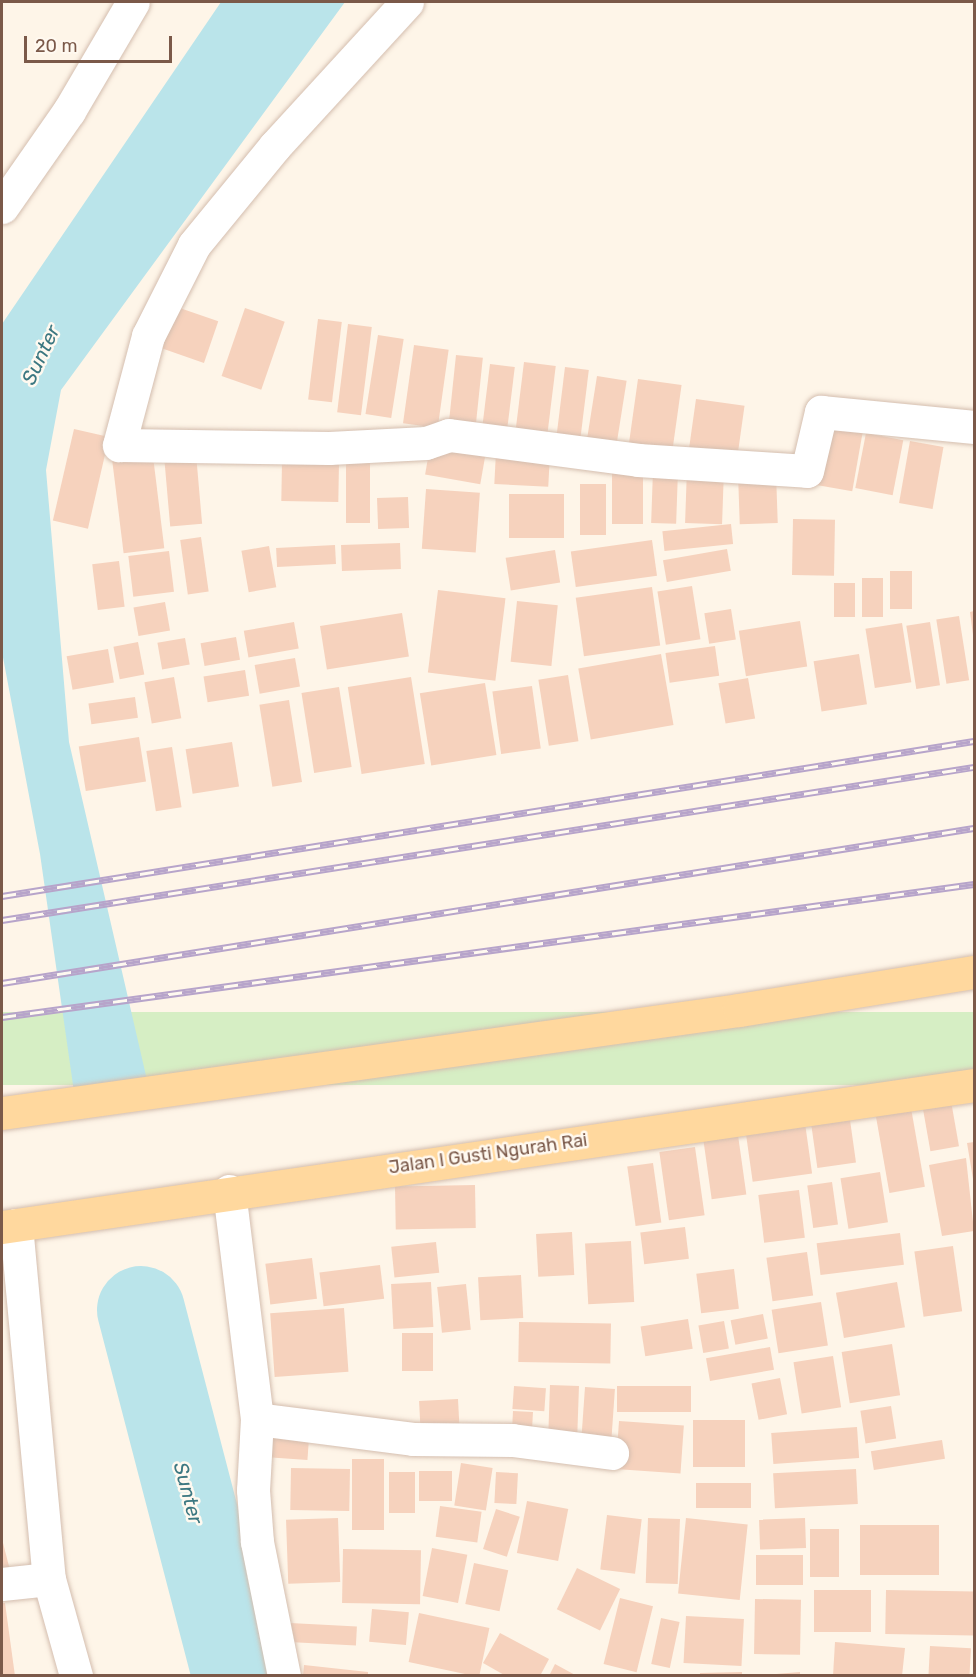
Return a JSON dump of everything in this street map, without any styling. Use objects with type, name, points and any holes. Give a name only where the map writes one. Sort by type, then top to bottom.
[{"type":"main road","points":[[2,1113],[249,1080],[975,972]]},
{"type":"main road","name":"Jalan I Gusti Ngurah Rai","points":[[9,1226],[229,1191],[975,1085]]},
{"type":"street","points":[[2,207],[69,111],[133,2]]},
{"type":"street","points":[[407,2],[275,146],[194,245],[148,336],[120,446],[329,448],[426,443],[449,435],[638,460],[807,471],[821,412],[975,428]]},
{"type":"street","points":[[229,1191],[257,1419],[253,1490],[257,1542],[284,1676]]},
{"type":"street","points":[[9,1226],[49,1579],[76,1676]]},
{"type":"street","points":[[257,1419],[413,1439],[512,1440],[612,1453]]},
{"type":"street","points":[[2,1584],[49,1579]]},
{"type":"green space","points":[[2,1012],[974,1012],[974,1085],[2,1085]]},
{"type":"water","points":[[221,2],[345,2],[61,390],[46,470],[69,742],[150,1093],[76,1106],[40,854],[2,652],[2,324]]},
{"type":"building","points":[[171,305],[218,321],[204,363],[157,347]]},
{"type":"building","points":[[245,308],[285,322],[261,390],[222,376]]},
{"type":"building","points":[[318,319],[342,322],[332,402],[308,399]]},
{"type":"building","points":[[348,324],[372,327],[361,415],[337,412]]},
{"type":"building","points":[[378,335],[404,339],[391,418],[365,414]]},
{"type":"building","points":[[414,345],[449,350],[438,428],[403,423]]},
{"type":"building","points":[[456,355],[483,358],[475,430],[448,428]]},
{"type":"building","points":[[524,362],[556,366],[546,441],[515,437]]},
{"type":"building","points":[[490,364],[515,367],[507,432],[482,429]]},
{"type":"building","points":[[565,367],[589,370],[580,443],[556,440]]},
{"type":"building","points":[[597,376],[627,381],[616,450],[586,445]]},
{"type":"building","points":[[638,379],[682,385],[672,454],[628,448]]},
{"type":"building","points":[[696,399],[745,406],[737,458],[689,451]]},
{"type":"building","points":[[822,421],[863,428],[852,491],[811,484]]},
{"type":"building","points":[[74,429],[109,437],[88,529],[53,521]]},
{"type":"building","points":[[866,433],[903,440],[893,495],[855,488]]},
{"type":"building","points":[[431,441],[486,451],[480,484],[425,474]]},
{"type":"building","points":[[910,441],[943,447],[933,509],[899,503]]},
{"type":"building","points":[[152,448],[164,548],[124,553],[111,453]]},
{"type":"building","points":[[496,452],[550,455],[548,487],[494,484]]},
{"type":"building","points":[[196,454],[202,524],[170,527],[164,457]]},
{"type":"building","points":[[346,459],[370,459],[370,523],[346,523]]},
{"type":"building","points":[[282,461],[339,462],[338,502],[281,501]]},
{"type":"building","points":[[612,468],[643,468],[643,524],[612,524]]},
{"type":"building","points":[[687,468],[724,469],[722,524],[685,523]]},
{"type":"building","points":[[653,470],[678,471],[676,524],[651,523]]},
{"type":"building","points":[[776,473],[778,523],[740,524],[738,474]]},
{"type":"building","points":[[580,484],[606,484],[606,535],[580,535]]},
{"type":"building","points":[[426,489],[480,493],[476,553],[422,549]]},
{"type":"building","points":[[509,494],[564,494],[564,538],[509,538]]},
{"type":"building","points":[[408,497],[409,528],[378,529],[377,498]]},
{"type":"building","points":[[793,519],[835,520],[834,576],[792,575]]},
{"type":"building","points":[[731,524],[733,544],[664,551],[662,531]]},
{"type":"building","points":[[201,537],[209,591],[188,594],[180,540]]},
{"type":"building","points":[[652,540],[657,576],[576,587],[571,551]]},
{"type":"building","points":[[400,543],[401,569],[342,571],[341,545]]},
{"type":"building","points":[[335,545],[336,564],[277,567],[276,548]]},
{"type":"building","points":[[269,546],[276,587],[249,592],[241,551]]},
{"type":"building","points":[[727,549],[731,571],[667,582],[663,560]]},
{"type":"building","points":[[555,550],[560,583],[511,590],[506,558]]},
{"type":"building","points":[[169,551],[174,592],[133,597],[128,556]]},
{"type":"building","points":[[119,561],[125,607],[98,610],[92,564]]},
{"type":"building","points":[[890,571],[912,571],[912,609],[890,609]]},
{"type":"building","points":[[862,578],[883,578],[883,617],[862,617]]},
{"type":"building","points":[[834,583],[855,583],[855,617],[834,617]]},
{"type":"building","points":[[692,586],[700,639],[666,645],[657,591]]},
{"type":"building","points":[[652,587],[660,645],[584,656],[576,598]]},
{"type":"building","points":[[438,590],[505,598],[495,681],[428,672]]},
{"type":"building","points":[[517,601],[558,605],[551,666],[511,662]]},
{"type":"building","points":[[165,602],[170,631],[139,636],[133,608]]},
{"type":"building","points":[[731,609],[736,640],[709,644],[704,613]]},
{"type":"building","points":[[974,611],[974,635],[973,635],[970,612]]},
{"type":"building","points":[[402,613],[409,656],[327,669],[320,626]]},
{"type":"building","points":[[959,616],[969,680],[946,684],[936,620]]},
{"type":"building","points":[[800,621],[807,666],[746,676],[739,631]]},
{"type":"building","points":[[294,622],[299,649],[248,657],[244,631]]},
{"type":"building","points":[[930,622],[940,685],[916,689],[906,626]]},
{"type":"building","points":[[902,623],[911,682],[875,688],[865,629]]},
{"type":"building","points":[[236,637],[240,660],[205,666],[201,643]]},
{"type":"building","points":[[185,638],[190,665],[162,669],[157,643]]},
{"type":"building","points":[[138,642],[144,674],[120,679],[113,647]]},
{"type":"building","points":[[715,646],[719,676],[670,683],[665,653]]},
{"type":"building","points":[[108,649],[114,682],[73,690],[67,656]]},
{"type":"building","points":[[661,654],[674,725],[591,739],[578,669]]},
{"type":"building","points":[[859,654],[867,704],[822,712],[814,661]]},
{"type":"building","points":[[295,658],[300,687],[260,694],[255,665]]},
{"type":"building","points":[[245,670],[249,696],[208,702],[204,677]]},
{"type":"building","points":[[568,675],[578,741],[549,746],[538,680]]},
{"type":"building","points":[[174,677],[181,718],[152,724],[144,682]]},
{"type":"building","points":[[411,677],[425,764],[362,774],[348,687]]},
{"type":"building","points":[[748,678],[755,718],[726,724],[718,683]]},
{"type":"building","points":[[485,683],[496,755],[431,765],[420,693]]},
{"type":"building","points":[[532,686],[541,748],[501,754],[492,692]]},
{"type":"building","points":[[339,687],[352,767],[314,773],[301,693]]},
{"type":"building","points":[[135,697],[138,718],[91,724],[88,704]]},
{"type":"building","points":[[289,700],[302,782],[272,787],[259,705]]},
{"type":"building","points":[[139,737],[146,781],[86,791],[79,747]]},
{"type":"building","points":[[232,742],[239,786],[193,794],[186,749]]},
{"type":"building","points":[[172,747],[182,807],[156,811],[146,751]]},
{"type":"building","points":[[951,1101],[959,1146],[930,1151],[922,1106]]},
{"type":"building","points":[[911,1108],[925,1187],[889,1193],[876,1114]]},
{"type":"building","points":[[850,1120],[856,1163],[817,1168],[811,1125]]},
{"type":"building","points":[[805,1123],[812,1174],[753,1182],[746,1131]]},
{"type":"building","points":[[738,1135],[746,1194],[712,1199],[703,1140]]},
{"type":"building","points":[[974,1142],[974,1179],[973,1179],[967,1143]]},
{"type":"building","points":[[695,1147],[705,1215],[669,1220],[659,1152]]},
{"type":"building","points":[[966,1158],[974,1231],[942,1236],[929,1165]]},
{"type":"building","points":[[653,1163],[661,1222],[636,1226],[627,1167]]},
{"type":"building","points":[[880,1172],[888,1222],[848,1229],[840,1178]]},
{"type":"building","points":[[832,1182],[838,1225],[813,1228],[807,1185]]},
{"type":"building","points":[[475,1185],[476,1228],[396,1229],[395,1186]]},
{"type":"building","points":[[799,1190],[805,1238],[764,1243],[758,1195]]},
{"type":"building","points":[[685,1227],[689,1259],[644,1264],[640,1232]]},
{"type":"building","points":[[572,1232],[574,1275],[538,1277],[536,1234]]},
{"type":"building","points":[[900,1233],[904,1265],[821,1275],[817,1243]]},
{"type":"building","points":[[631,1241],[634,1302],[588,1304],[585,1243]]},
{"type":"building","points":[[436,1242],[439,1273],[394,1278],[391,1247]]},
{"type":"building","points":[[953,1246],[962,1311],[924,1317],[914,1251]]},
{"type":"building","points":[[807,1252],[813,1296],[773,1301],[766,1258]]},
{"type":"building","points":[[312,1258],[317,1299],[270,1304],[265,1264]]},
{"type":"building","points":[[380,1265],[384,1299],[324,1306],[319,1272]]},
{"type":"building","points":[[734,1269],[739,1309],[701,1313],[696,1274]]},
{"type":"building","points":[[521,1275],[523,1318],[480,1320],[478,1277]]},
{"type":"building","points":[[431,1282],[433,1327],[393,1329],[391,1284]]},
{"type":"building","points":[[897,1282],[905,1327],[844,1338],[836,1293]]},
{"type":"building","points":[[466,1284],[471,1330],[442,1333],[437,1287]]},
{"type":"building","points":[[821,1302],[828,1345],[778,1353],[772,1310]]},
{"type":"building","points":[[344,1308],[348,1372],[275,1377],[270,1313]]},
{"type":"building","points":[[763,1314],[768,1339],[735,1345],[731,1320]]},
{"type":"building","points":[[688,1319],[693,1349],[645,1356],[641,1327]]},
{"type":"building","points":[[724,1321],[729,1349],[703,1353],[698,1326]]},
{"type":"building","points":[[519,1322],[611,1324],[610,1364],[518,1362]]},
{"type":"building","points":[[402,1333],[433,1333],[433,1371],[402,1371]]},
{"type":"building","points":[[892,1344],[900,1395],[850,1403],[842,1352]]},
{"type":"building","points":[[770,1347],[774,1370],[710,1381],[706,1358]]},
{"type":"building","points":[[833,1356],[841,1407],[802,1414],[793,1362]]},
{"type":"building","points":[[780,1378],[787,1414],[759,1420],[752,1384]]},
{"type":"building","points":[[550,1385],[579,1386],[577,1441],[548,1440]]},
{"type":"building","points":[[514,1386],[546,1388],[544,1411],[512,1409]]},
{"type":"building","points":[[617,1386],[691,1386],[691,1412],[617,1412]]},
{"type":"building","points":[[585,1387],[615,1389],[611,1444],[581,1442]]},
{"type":"building","points":[[458,1399],[460,1435],[421,1437],[419,1401]]},
{"type":"building","points":[[891,1406],[896,1439],[866,1443],[860,1411]]},
{"type":"building","points":[[513,1411],[533,1412],[532,1435],[512,1434]]},
{"type":"building","points":[[693,1420],[745,1420],[745,1467],[693,1467]]},
{"type":"building","points":[[619,1421],[684,1426],[680,1473],[616,1469]]},
{"type":"building","points":[[267,1422],[310,1425],[307,1460],[265,1457]]},
{"type":"building","points":[[857,1427],[859,1458],[773,1464],[771,1433]]},
{"type":"building","points":[[942,1440],[945,1459],[874,1470],[871,1451]]},
{"type":"building","points":[[352,1459],[384,1459],[384,1530],[352,1530]]},
{"type":"building","points":[[461,1463],[493,1468],[486,1510],[454,1505]]},
{"type":"building","points":[[291,1468],[350,1469],[349,1511],[290,1510]]},
{"type":"building","points":[[856,1469],[858,1504],[775,1508],[773,1473]]},
{"type":"building","points":[[419,1471],[452,1471],[452,1501],[419,1501]]},
{"type":"building","points":[[389,1472],[415,1472],[415,1513],[389,1513]]},
{"type":"building","points":[[496,1472],[518,1473],[516,1504],[494,1503]]},
{"type":"building","points":[[696,1483],[751,1483],[751,1508],[696,1508]]},
{"type":"building","points":[[527,1501],[568,1509],[558,1561],[517,1553]]},
{"type":"building","points":[[440,1506],[482,1512],[477,1543],[436,1537]]},
{"type":"building","points":[[496,1509],[520,1517],[507,1557],[483,1549]]},
{"type":"building","points":[[607,1515],[642,1519],[635,1574],[600,1570]]},
{"type":"building","points":[[338,1518],[340,1582],[288,1584],[286,1520]]},
{"type":"building","points":[[648,1518],[680,1519],[678,1584],[646,1583]]},
{"type":"building","points":[[686,1518],[748,1524],[740,1600],[678,1594]]},
{"type":"building","points":[[805,1518],[806,1548],[760,1550],[759,1520]]},
{"type":"building","points":[[860,1525],[939,1525],[939,1575],[860,1575]]},
{"type":"building","points":[[810,1529],[839,1529],[839,1577],[810,1577]]},
{"type":"building","points":[[2,1539],[12,1578],[2,1580]]},
{"type":"building","points":[[432,1548],[467,1555],[458,1603],[423,1596]]},
{"type":"building","points":[[343,1549],[421,1550],[420,1604],[342,1603]]},
{"type":"building","points":[[756,1555],[803,1555],[803,1585],[756,1585]]},
{"type":"building","points":[[474,1563],[508,1570],[500,1611],[465,1604]]},
{"type":"building","points":[[577,1568],[620,1589],[600,1630],[557,1609]]},
{"type":"building","points":[[814,1590],[871,1590],[871,1632],[814,1632]]},
{"type":"building","points":[[886,1590],[974,1592],[973,1636],[885,1634]]},
{"type":"building","points":[[620,1598],[653,1606],[637,1672],[604,1664]]},
{"type":"building","points":[[755,1599],[801,1600],[800,1655],[754,1654]]},
{"type":"building","points":[[2,1603],[5,1603],[15,1676],[2,1676]]},
{"type":"building","points":[[372,1609],[409,1612],[406,1645],[369,1642]]},
{"type":"building","points":[[419,1613],[489,1628],[479,1676],[409,1662]]},
{"type":"building","points":[[686,1616],[744,1619],[741,1666],[684,1663]]},
{"type":"building","points":[[661,1618],[680,1622],[670,1668],[651,1664]]},
{"type":"building","points":[[290,1623],[357,1627],[356,1645],[289,1642]]},
{"type":"building","points":[[500,1633],[549,1659],[540,1676],[506,1676],[483,1663]]},
{"type":"building","points":[[835,1642],[905,1648],[902,1676],[833,1676]]},
{"type":"building","points":[[930,1646],[971,1648],[969,1676],[928,1676]]},
{"type":"building","points":[[555,1664],[577,1676],[549,1676]]},
{"type":"building","points":[[304,1665],[368,1672],[368,1676],[303,1676]]},
{"type":"building","points":[[742,1672],[742,1676],[700,1676],[700,1673]]},
{"type":"building","points":[[800,1672],[800,1676],[776,1676],[776,1674]]},
{"type":"waterway","name":"Sunter","points":[[141,1310],[236,1676]]},
{"type":"railway","points":[[2,896],[974,741]]},
{"type":"railway","points":[[2,920],[974,767]]},
{"type":"railway","points":[[2,983],[974,828]]},
{"type":"railway","points":[[2,1017],[974,884]]}]
